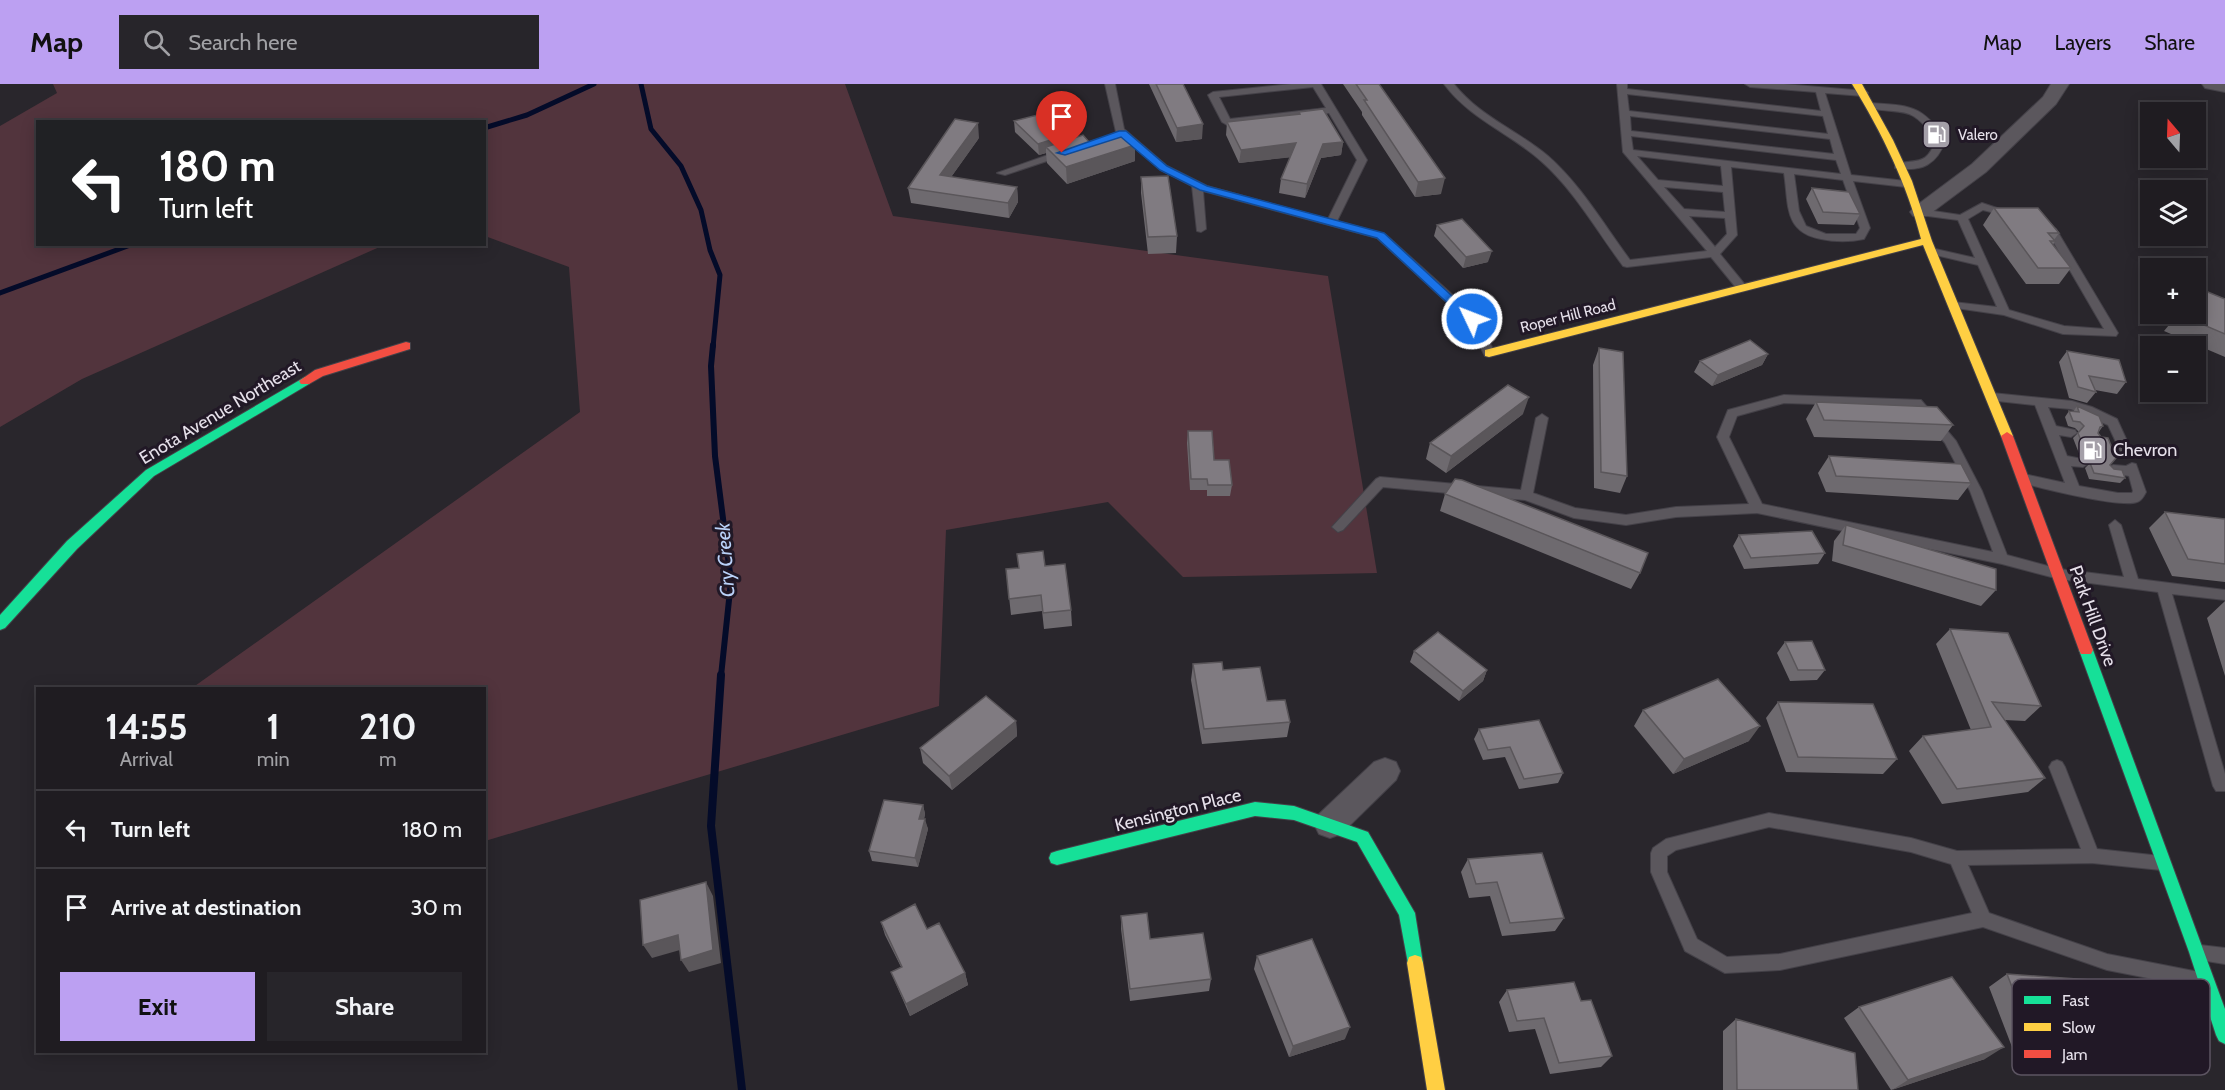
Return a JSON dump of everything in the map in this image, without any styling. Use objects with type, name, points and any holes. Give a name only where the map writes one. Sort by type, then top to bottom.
[{"type":"street","points":[[1920,212],[1979,168],[2050,100],[2060,84]]},
{"type":"street","points":[[2211,84],[2225,87]]},
{"type":"street","name":"Park Hill Drive","points":[[1860,88],[1871,106],[1920,212],[1929,246],[2024,479],[2198,952],[2205,979]]},
{"type":"street","name":"Roper Hill Road","points":[[1489,353],[1742,288],[1929,246]]},
{"type":"street","name":"Enota Avenue Northeast","points":[[0,624],[72,545],[150,472],[319,373],[406,346]]},
{"type":"street","points":[[1330,824],[1385,771]]},
{"type":"street","name":"Kensington Place","points":[[1057,858],[1255,809],[1294,813],[1362,837],[1407,913],[1436,1090]]},
{"type":"street","name":"Park Hill Drive","points":[[2210,993],[2225,1035]]},
{"type":"lane","points":[[1110,84],[1119,130],[1122,133],[1111,136]]},
{"type":"lane","points":[[1332,110],[1227,122],[1213,95],[1316,84],[1332,110],[1362,160],[1332,221]]},
{"type":"lane","points":[[1449,84],[1467,104],[1543,157],[1559,172],[1627,264],[1715,253],[1732,235],[1725,164]]},
{"type":"lane","points":[[1750,84],[1820,90],[1860,88]]},
{"type":"lane","points":[[1742,288],[1681,212],[1628,152],[1623,88],[1827,114]]},
{"type":"lane","points":[[1789,171],[1798,224],[1805,231],[1839,240],[1860,237],[1865,228],[1840,159],[1820,90]]},
{"type":"lane","points":[[1871,106],[1912,109],[1922,114],[1941,139],[1936,155],[1923,165],[1898,166]]},
{"type":"lane","points":[[1625,113],[1833,137]]},
{"type":"lane","name":"Roper Hill Road","points":[[1122,133],[1164,168],[1197,185],[1381,236],[1472,319],[1489,353]]},
{"type":"lane","points":[[1626,133],[1840,159]]},
{"type":"lane","points":[[1002,173],[1068,151]]},
{"type":"lane","points":[[1628,152],[1906,184]]},
{"type":"lane","points":[[1655,183],[1728,189]]},
{"type":"lane","points":[[1197,185],[1201,229]]},
{"type":"lane","points":[[1920,212],[1962,218],[1982,206],[2025,218],[2050,229],[2112,333],[2063,330],[2006,312],[1953,305]]},
{"type":"lane","points":[[1681,212],[1730,215]]},
{"type":"lane","points":[[1962,218],[2006,312]]},
{"type":"lane","points":[[1929,246],[1982,263]]},
{"type":"lane","points":[[1992,397],[2088,410],[2114,422],[2119,444]]},
{"type":"lane","points":[[1757,508],[1723,437],[1732,413],[1784,399],[1917,403],[1950,441],[1976,491],[2002,559]]},
{"type":"lane","points":[[2040,402],[2074,489]]},
{"type":"lane","points":[[1526,495],[1542,418]]},
{"type":"lane","points":[[2052,430],[2071,433]]},
{"type":"lane","points":[[2062,460],[2083,463]]},
{"type":"lane","points":[[2024,479],[2118,498],[2135,498],[2140,492],[2133,470],[2114,468]]},
{"type":"lane","points":[[1338,527],[1380,482],[1526,495],[1574,513],[1626,520],[1676,512],[1757,508],[2059,573],[2225,596]]},
{"type":"lane","points":[[2115,525],[2133,583]]},
{"type":"lane","points":[[2163,587],[2221,786]]},
{"type":"lane","points":[[2057,767],[2092,856]]},
{"type":"lane","points":[[2164,863],[2092,856],[1957,858],[1911,845],[1769,820],[1672,844],[1659,853],[1659,872],[1691,945],[1725,964],[1780,962],[1983,919],[2107,962],[2191,979]]},
{"type":"lane","points":[[1957,858],[1983,919]]},
{"type":"lane","points":[[2198,952],[2225,956]]},
{"type":"shaded area","points":[[53,84],[845,84],[893,216],[1328,276],[1377,573],[1183,577],[1108,502],[946,530],[939,706],[486,841],[486,687],[193,687],[580,412],[569,267],[486,236],[486,120],[36,120],[36,246],[382,246],[82,379],[0,427],[0,126],[57,93]]},
{"type":"building","points":[[1156,84],[1183,84],[1203,124],[1177,128]]},
{"type":"building","points":[[1356,84],[1379,84],[1445,178],[1418,182]]},
{"type":"building","points":[[1323,109],[1343,142],[1323,144],[1307,184],[1281,179],[1296,143],[1241,150],[1227,122],[1300,114],[1299,112]]},
{"type":"building","points":[[1057,110],[1076,132],[1038,144],[1014,121]]},
{"type":"building","points":[[955,119],[978,123],[940,175],[1017,187],[1008,203],[908,188]]},
{"type":"building","points":[[1121,132],[1135,145],[1066,167],[1046,147],[1083,135],[1089,142]]},
{"type":"building","points":[[1168,176],[1177,236],[1148,237],[1141,177]]},
{"type":"building","points":[[1812,188],[1849,192],[1860,214],[1823,212]]},
{"type":"building","points":[[1994,208],[2038,208],[2059,233],[2048,233],[2055,241],[2050,241],[2071,268],[2038,268]]},
{"type":"building","points":[[1462,219],[1492,251],[1466,257],[1437,225]]},
{"type":"building","points":[[2206,291],[2225,299],[2225,334],[2202,324],[2206,324]]},
{"type":"building","points":[[1750,340],[1768,354],[1718,375],[1700,361]]},
{"type":"building","points":[[1599,348],[1623,352],[1627,476],[1601,472]]},
{"type":"building","points":[[2067,351],[2119,360],[2126,382],[2089,376],[2096,392],[2078,387]]},
{"type":"building","points":[[1508,385],[1529,397],[1451,456],[1430,443]]},
{"type":"building","points":[[1816,402],[1937,407],[1953,425],[1824,420]]},
{"type":"building","points":[[2077,406],[2099,416],[2103,426],[2100,427],[2098,433],[2101,437],[2108,438],[2116,458],[2110,465],[2114,469],[2122,470],[2125,478],[2094,473],[2090,463],[2096,456],[2092,452],[2085,451],[2078,433],[2084,426],[2080,422],[2073,421],[2069,411],[2079,412]]},
{"type":"building","points":[[1188,431],[1212,431],[1214,460],[1229,460],[1232,485],[1208,485],[1207,479],[1191,479]]},
{"type":"building","points":[[1829,456],[1961,464],[1971,483],[1836,476]]},
{"type":"building","points":[[1455,479],[1648,553],[1640,573],[1445,494]]},
{"type":"building","points":[[2165,512],[2225,519],[2225,564],[2188,559]]},
{"type":"building","points":[[1846,525],[1996,569],[1996,590],[1843,545]]},
{"type":"building","points":[[1812,531],[1825,553],[1751,558],[1739,535]]},
{"type":"building","points":[[1043,551],[1045,566],[1065,564],[1071,610],[1043,613],[1041,595],[1009,599],[1006,569],[1019,568],[1017,554]]},
{"type":"building","points":[[1950,629],[2008,633],[2041,706],[1992,702],[2045,778],[1957,789],[1923,736],[1991,727]]},
{"type":"building","points":[[1438,632],[1487,670],[1463,691],[1414,651]]},
{"type":"building","points":[[1812,641],[1825,670],[1798,670],[1785,642]]},
{"type":"building","points":[[1222,662],[1223,670],[1260,667],[1267,701],[1285,700],[1290,722],[1204,729],[1193,664]]},
{"type":"building","points":[[1718,679],[1760,726],[1684,759],[1643,710]]},
{"type":"building","points":[[986,696],[1016,721],[949,776],[920,748]]},
{"type":"building","points":[[1778,702],[1873,704],[1897,759],[1798,757]]},
{"type":"building","points":[[1539,720],[1563,773],[1524,779],[1510,747],[1488,750],[1479,729]]},
{"type":"building","points":[[884,800],[923,805],[919,819],[925,819],[915,858],[869,851]]},
{"type":"building","points":[[1542,853],[1564,918],[1510,923],[1497,882],[1476,884],[1468,859]]},
{"type":"building","points":[[706,882],[713,950],[681,960],[678,935],[643,945],[640,900]]},
{"type":"building","points":[[915,904],[927,929],[939,923],[965,973],[906,1004],[891,972],[902,967],[881,922]]},
{"type":"building","points":[[1147,913],[1150,939],[1203,933],[1211,979],[1130,989],[1121,916]]},
{"type":"building","points":[[1312,939],[1350,1027],[1293,1046],[1257,956]]},
{"type":"building","points":[[2007,974],[2077,979],[2012,979],[2012,987]]},
{"type":"building","points":[[1952,977],[2004,1047],[1908,1080],[1859,1007]]},
{"type":"building","points":[[1574,982],[1581,1001],[1591,1000],[1612,1056],[1559,1063],[1544,1018],[1517,1021],[1507,990]]},
{"type":"building","points":[[1736,1019],[1855,1053],[1858,1090],[1737,1090]]},
{"type":"waterway","points":[[486,127],[527,115],[594,84]]},
{"type":"waterway","name":"Cry Creek","points":[[641,84],[651,129],[681,166],[701,210],[710,250],[720,275],[713,347]]},
{"type":"waterway","points":[[0,293],[128,246]]},
{"type":"waterway","name":"Cry Creek","points":[[713,345],[711,366],[715,456],[731,581],[721,676]]},
{"type":"waterway","name":"Cry Creek","points":[[721,675],[711,826],[742,1090]]},
{"type":"traffic: fast","points":[[0,624],[72,545],[150,473],[305,381]]},
{"type":"traffic: fast","points":[[2086,650],[2206,979]]},
{"type":"traffic: fast","points":[[1057,858],[1255,809],[1294,813],[1362,837],[1407,913],[1415,963]]},
{"type":"traffic: fast","points":[[2210,991],[2225,1035]]},
{"type":"traffic: slow","points":[[1857,84],[1878,120],[1907,181],[1927,241],[2007,436]]},
{"type":"traffic: slow","points":[[1489,353],[1927,241]]},
{"type":"traffic: slow","points":[[1415,963],[1436,1090]]},
{"type":"traffic: jam","points":[[305,381],[319,373],[406,346]]},
{"type":"traffic: jam","points":[[2007,436],[2086,650]]},
{"type":"place","name":"Valero","points":[[1937,135]]},
{"type":"place","name":"Chevron","points":[[2092,450]]},
{"type":"route","points":[[1062,153],[1122,133],[1164,168],[1203,188],[1325,219],[1381,236],[1472,319]]}]
